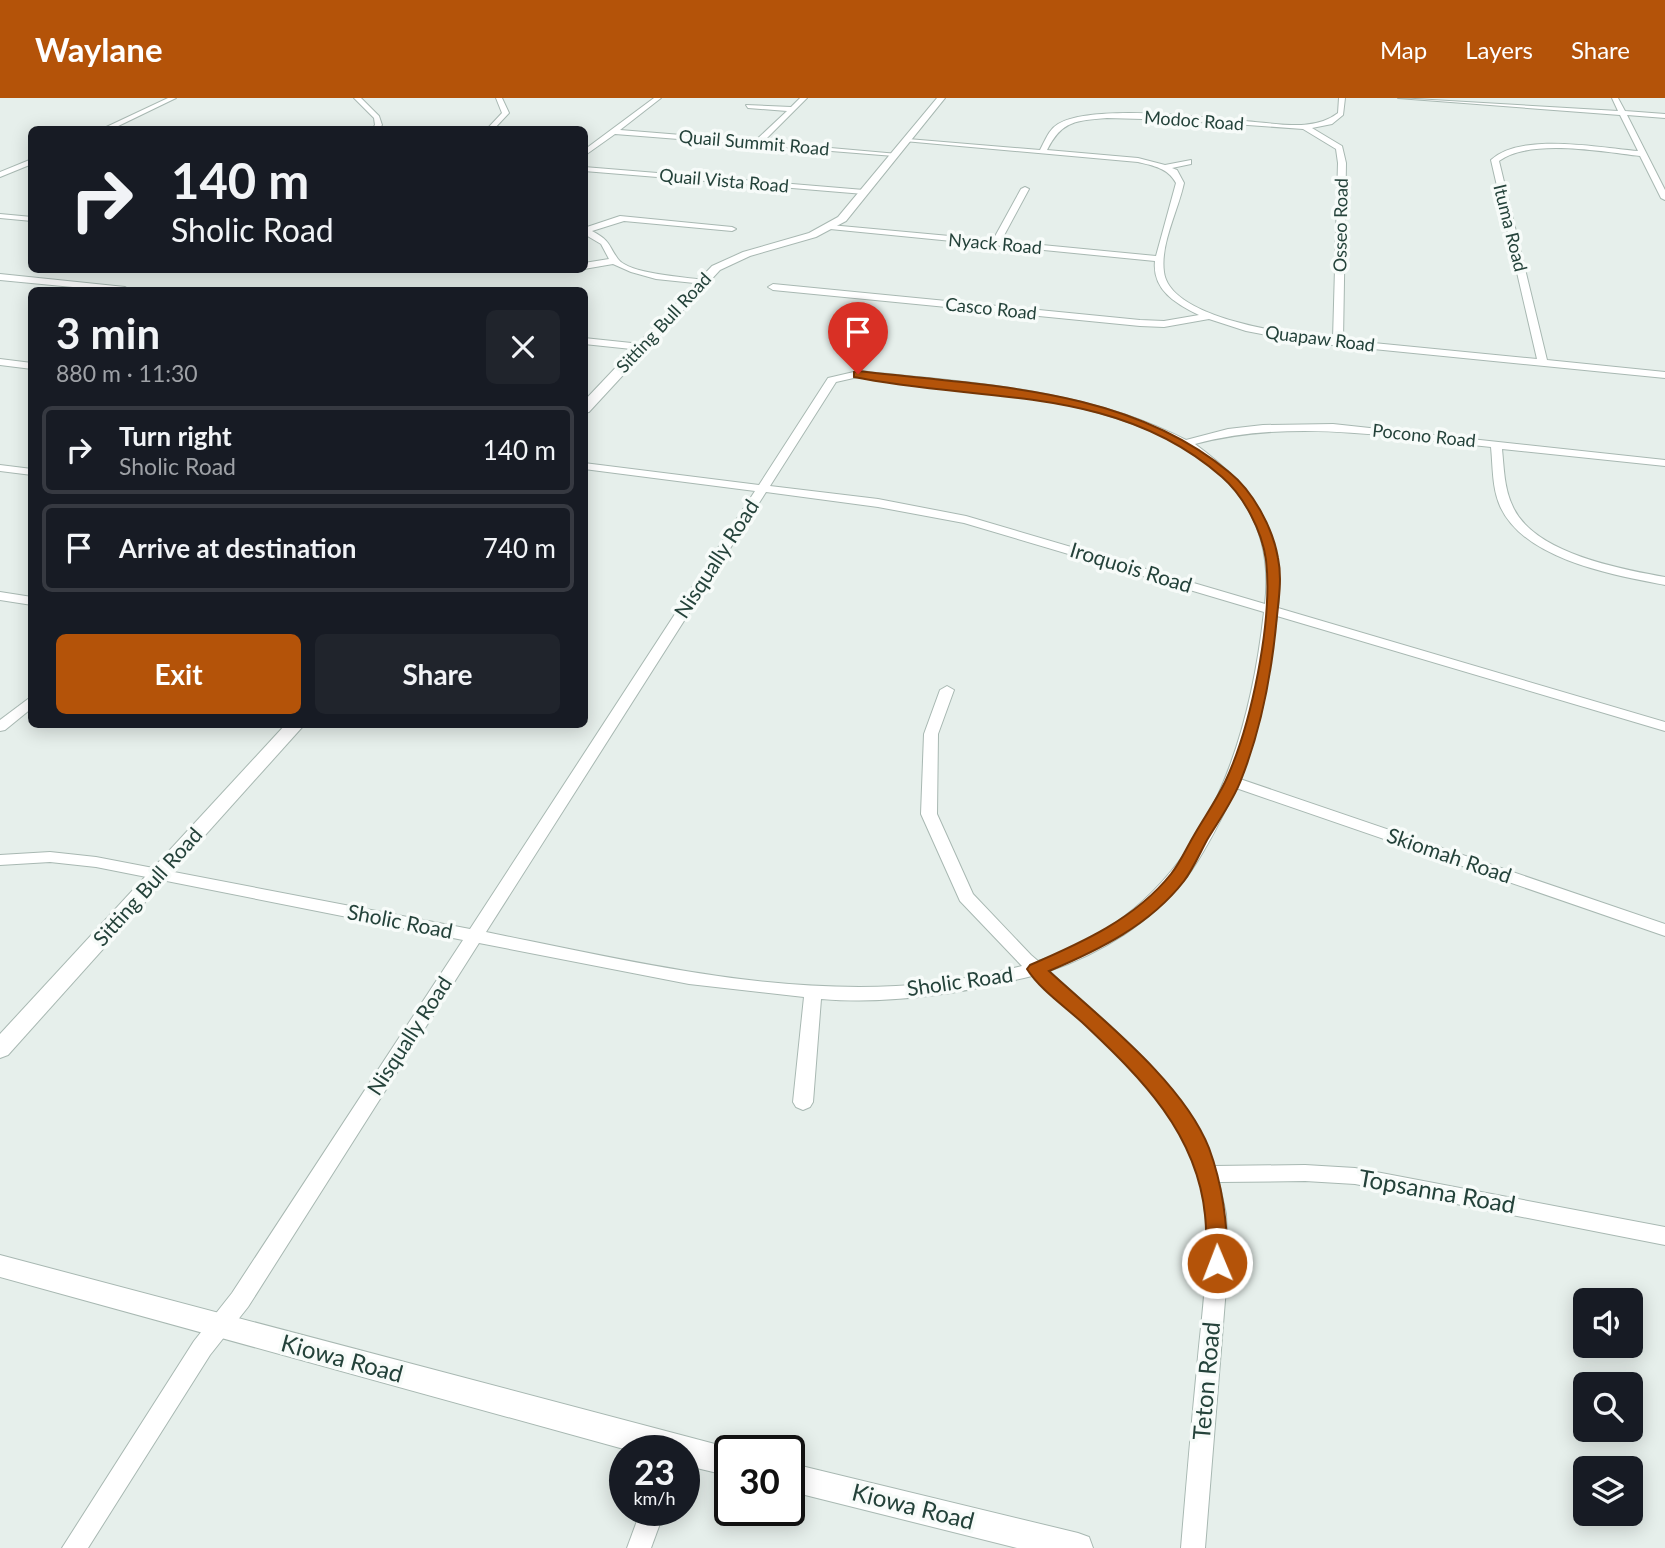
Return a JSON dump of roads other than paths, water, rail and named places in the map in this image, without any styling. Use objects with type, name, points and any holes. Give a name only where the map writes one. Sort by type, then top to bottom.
[{"type":"street","points":[[112,126],[173,98]]},
{"type":"street","points":[[357,98],[377,117],[378,126]]},
{"type":"street","points":[[493,126],[506,113],[499,98]]},
{"type":"street","points":[[588,151],[658,98]]},
{"type":"street","points":[[756,144],[804,98]]},
{"type":"street","name":"Sitting Bull Road","points":[[588,405],[716,268],[731,259],[830,227],[847,215],[941,98]]},
{"type":"street","name":"Modoc Road","points":[[1080,118],[1126,116],[1306,127],[1330,123],[1341,114],[1342,98]]},
{"type":"street","points":[[1401,98],[1665,116]]},
{"type":"street","points":[[1615,98],[1665,198]]},
{"type":"street","points":[[748,106],[793,109]]},
{"type":"street","points":[[1065,113],[1080,118]]},
{"type":"street","points":[[1043,151],[1059,126],[1080,118]]},
{"type":"street","name":"Osseo Road","points":[[1306,127],[1339,148],[1342,163],[1338,342]]},
{"type":"street","name":"Quail Summit Road","points":[[614,132],[894,154]]},
{"type":"street","points":[[908,141],[1129,159],[1165,167],[1188,162]]},
{"type":"street","points":[[1501,146],[1511,150],[1560,148],[1643,154]]},
{"type":"street","name":"Ituma Road","points":[[1511,150],[1498,155],[1495,160],[1496,170],[1543,363]]},
{"type":"street","points":[[0,175],[28,163]]},
{"type":"street","name":"Quapaw Road","points":[[1165,167],[1174,172],[1181,183],[1161,259],[1160,278],[1166,288],[1191,307],[1209,316],[1278,336],[1665,375]]},
{"type":"street","points":[[0,169],[28,172]]},
{"type":"street","name":"Quail Vista Road","points":[[588,169],[864,192]]},
{"type":"street","points":[[995,244],[1025,189]]},
{"type":"street","points":[[0,216],[28,219]]},
{"type":"street","points":[[588,230],[623,218],[732,229]]},
{"type":"street","name":"Nyack Road","points":[[830,227],[1161,259]]},
{"type":"street","points":[[588,232],[601,239],[612,251],[614,261]]},
{"type":"street","points":[[588,265],[614,261],[627,269],[701,282]]},
{"type":"street","points":[[0,277],[96,287]]},
{"type":"street","name":"Casco Road","points":[[773,287],[1140,323],[1164,324],[1209,316]]},
{"type":"street","points":[[588,341],[641,347]]},
{"type":"street","points":[[0,362],[28,366]]},
{"type":"street","name":"Sholic Road","points":[[0,860],[50,857],[96,862],[708,981],[813,992],[886,992],[951,987],[1036,969],[1081,950],[1116,931],[1152,904],[1178,877],[1233,782],[1258,705],[1267,659],[1271,610],[1272,557],[1254,510],[1228,476],[1184,444],[1122,416],[1052,398],[858,374],[832,380]]},
{"type":"street","name":"Nisqually Road","points":[[74,1548],[202,1348],[240,1300],[832,380]]},
{"type":"street","name":"Pocono Road","points":[[1184,444],[1228,432],[1292,426],[1370,430],[1665,463]]},
{"type":"street","points":[[1496,444],[1503,493],[1509,511],[1531,533],[1549,545],[1600,567],[1665,581]]},
{"type":"street","name":"Iroquois Road","points":[[588,466],[878,503],[965,520],[1665,727]]},
{"type":"street","points":[[0,468],[28,472]]},
{"type":"street","points":[[0,596],[28,600]]},
{"type":"street","name":"Teton Road","points":[[947,690],[931,734],[929,814],[966,897],[1036,969],[1141,1067],[1161,1090],[1198,1146],[1207,1174],[1216,1214],[1217,1263],[1194,1548]]},
{"type":"street","points":[[0,727],[28,703]]},
{"type":"street","name":"Sitting Bull Road","points":[[0,1049],[292,728]]},
{"type":"street","name":"Skiomah Road","points":[[1233,782],[1665,930]]},
{"type":"street","points":[[803,1102],[813,992]]},
{"type":"street","name":"Topsanna Road","points":[[1207,1174],[1305,1173],[1355,1176],[1665,1237]]},
{"type":"street","name":"Kiowa Road","points":[[0,1266],[624,1435]]},
{"type":"street","name":"Kiowa Road","points":[[805,1481],[1078,1548]]},
{"type":"street","points":[[639,1548],[647,1526]]}]
